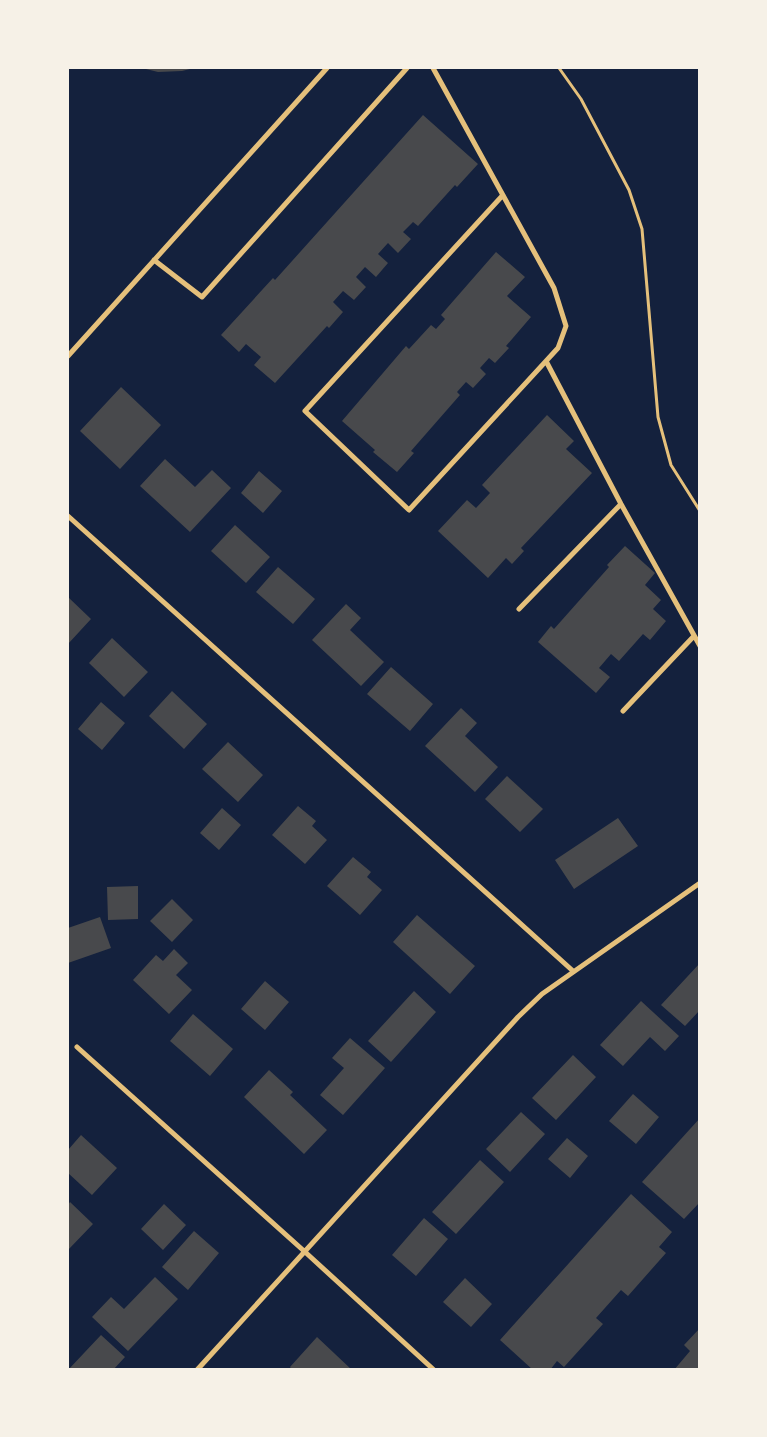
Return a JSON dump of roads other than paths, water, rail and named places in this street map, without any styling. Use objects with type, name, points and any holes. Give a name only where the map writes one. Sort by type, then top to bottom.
[{"type":"street","points":[[68,356],[326,68]]},
{"type":"street","points":[[154,260],[202,297],[407,68]]},
{"type":"street","points":[[433,68],[503,195],[554,288],[566,326],[558,348],[409,510],[305,411],[503,195]]},
{"type":"street","points":[[546,361],[621,504],[700,646]]},
{"type":"street","points":[[519,609],[621,504]]},
{"type":"street","points":[[68,516],[573,971]]},
{"type":"street","points":[[623,710],[694,636]]},
{"type":"street","points":[[197,1370],[518,1016],[542,994],[573,971],[700,882]]},
{"type":"street","points":[[77,1047],[434,1370]]}]
